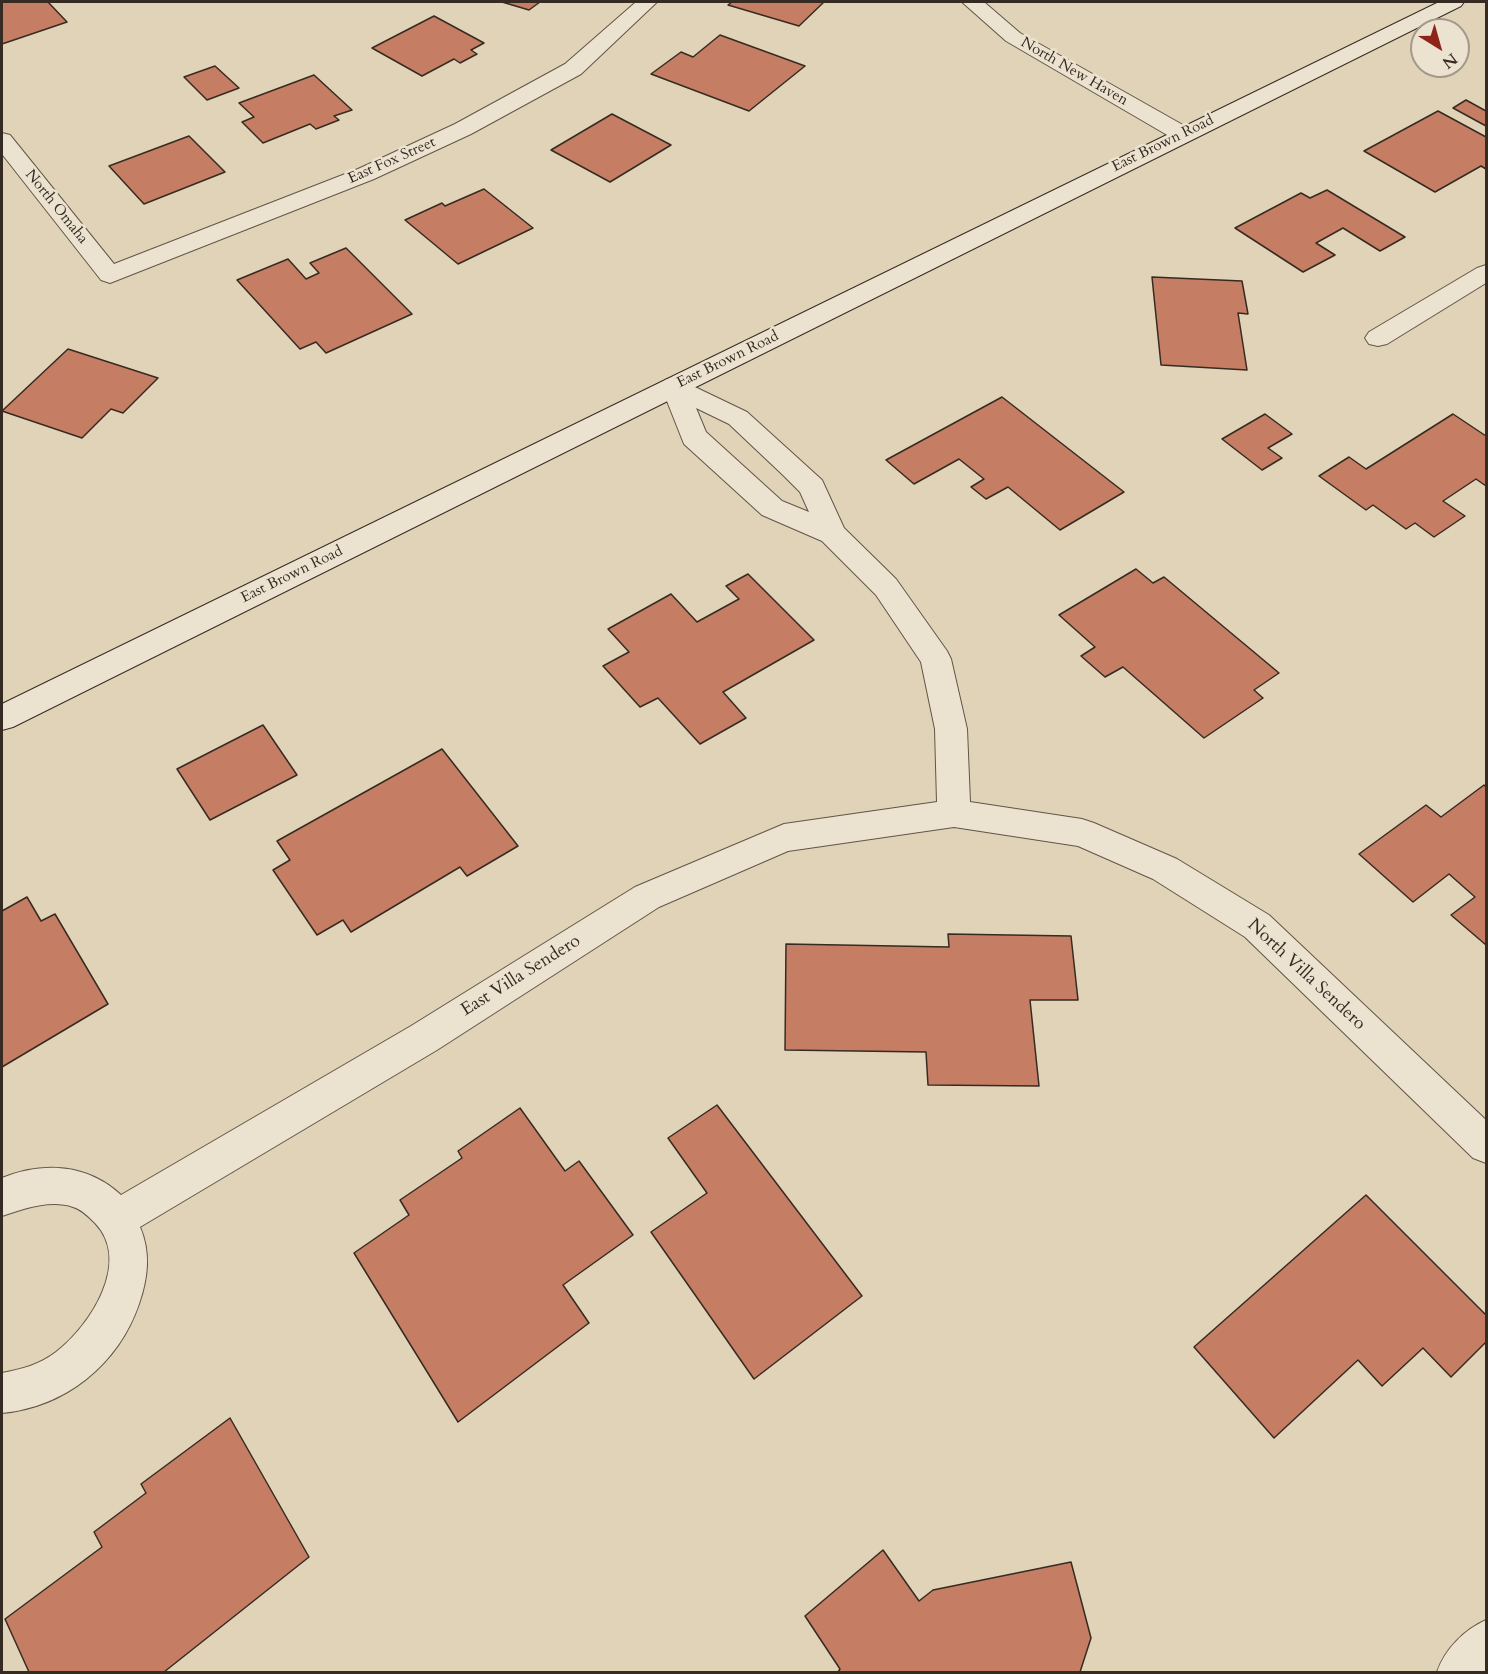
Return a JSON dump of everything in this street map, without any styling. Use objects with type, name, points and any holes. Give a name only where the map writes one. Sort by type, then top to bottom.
[{"type":"street","name":"East Fox Street","points":[[110,275],[366,174],[463,129],[573,69],[647,2]]},
{"type":"street","name":"North New Haven","points":[[972,2],[1013,36],[1182,134]]},
{"type":"street","name":"East Brown Road","points":[[2,718],[1182,134],[1454,2]]},
{"type":"street","name":"North Omaha","points":[[2,140],[110,275]]},
{"type":"street","points":[[1378,338],[1486,273]]},
{"type":"street","points":[[674,386],[694,437],[772,508],[832,534],[886,587],[936,659],[951,729],[954,813]]},
{"type":"street","points":[[674,386],[738,418],[813,487],[832,534]]},
{"type":"street","name":"North Villa Sendero","points":[[954,813],[1082,833],[1165,869],[1257,926],[1486,1145]]},
{"type":"street","name":"East Villa Sendero","points":[[118,1219],[424,1038],[647,897],[784,838],[954,813]]},
{"type":"street","points":[[2,1197],[39,1186],[71,1187],[97,1198],[118,1219],[128,1248],[127,1282],[114,1318],[89,1351],[56,1377],[18,1392],[2,1393]]},
{"type":"street","points":[[1460,1672],[1486,1643]]},
{"type":"building","points":[[2,2],[48,2],[67,22],[2,44]]},
{"type":"building","points":[[502,2],[540,2],[529,10]]},
{"type":"building","points":[[732,2],[824,2],[799,26],[728,5]]},
{"type":"building","points":[[434,16],[484,43],[471,50],[477,54],[460,63],[454,59],[422,76],[372,48]]},
{"type":"building","points":[[720,35],[805,66],[749,111],[651,74],[681,52],[693,57]]},
{"type":"building","points":[[215,66],[239,88],[207,100],[184,77]]},
{"type":"building","points":[[314,75],[352,110],[334,116],[339,120],[316,129],[310,124],[263,143],[242,122],[254,117],[239,103]]},
{"type":"building","points":[[1466,100],[1486,111],[1486,126],[1453,108]]},
{"type":"building","points":[[1438,111],[1486,137],[1486,169],[1481,166],[1435,192],[1364,151]]},
{"type":"building","points":[[612,114],[671,145],[610,182],[551,150]]},
{"type":"building","points":[[189,136],[225,172],[144,204],[109,166]]},
{"type":"building","points":[[484,189],[533,228],[458,264],[405,220],[442,203],[445,206]]},
{"type":"building","points":[[1327,190],[1405,237],[1380,251],[1343,228],[1316,243],[1335,255],[1303,272],[1235,228],[1301,193],[1310,198]]},
{"type":"building","points":[[346,248],[412,314],[326,353],[316,342],[300,349],[237,280],[288,259],[306,279],[319,273],[310,263]]},
{"type":"building","points":[[1152,277],[1242,281],[1248,314],[1238,313],[1247,370],[1161,365]]},
{"type":"building","points":[[68,349],[158,378],[123,413],[111,409],[82,438],[2,411]]},
{"type":"building","points":[[1002,397],[1124,492],[1060,530],[1008,487],[986,499],[971,487],[984,479],[959,459],[914,484],[886,460]]},
{"type":"building","points":[[1265,414],[1292,434],[1268,448],[1282,458],[1262,470],[1222,439]]},
{"type":"building","points":[[1453,414],[1486,436],[1486,486],[1476,479],[1443,501],[1465,516],[1434,537],[1415,523],[1406,529],[1373,505],[1366,510],[1319,476],[1349,457],[1366,469]]},
{"type":"building","points":[[1136,569],[1153,583],[1164,577],[1279,673],[1254,690],[1263,698],[1204,738],[1123,667],[1105,677],[1081,656],[1095,647],[1059,615]]},
{"type":"building","points":[[748,574],[814,640],[723,692],[746,718],[700,744],[658,698],[640,707],[603,666],[629,652],[608,629],[671,594],[697,622],[739,599],[726,586]]},
{"type":"building","points":[[263,725],[297,775],[210,820],[177,769]]},
{"type":"building","points":[[442,749],[518,846],[467,876],[460,867],[351,932],[343,920],[317,935],[273,870],[290,860],[277,841]]},
{"type":"building","points":[[1484,785],[1486,787],[1486,945],[1451,915],[1475,897],[1449,874],[1413,902],[1359,854],[1426,805],[1441,817]]},
{"type":"building","points":[[27,897],[41,921],[55,914],[108,1004],[2,1067],[2,911]]},
{"type":"building","points":[[948,934],[1071,936],[1078,1000],[1030,1000],[1039,1086],[928,1085],[926,1052],[785,1050],[786,944],[949,947]]},
{"type":"building","points":[[717,1105],[862,1296],[754,1379],[651,1232],[707,1193],[668,1138]]},
{"type":"building","points":[[520,1108],[565,1171],[579,1161],[633,1235],[563,1285],[589,1323],[458,1422],[354,1253],[409,1215],[400,1200],[462,1158],[458,1151]]},
{"type":"building","points":[[1366,1195],[1486,1315],[1486,1342],[1451,1377],[1423,1348],[1382,1386],[1358,1360],[1274,1438],[1194,1347]]},
{"type":"building","points":[[230,1418],[309,1557],[164,1672],[29,1672],[5,1619],[102,1547],[94,1532],[146,1493],[141,1484]]},
{"type":"building","points":[[883,1550],[919,1601],[933,1590],[1071,1562],[1091,1638],[1080,1672],[838,1672],[840,1669],[805,1616]]}]
